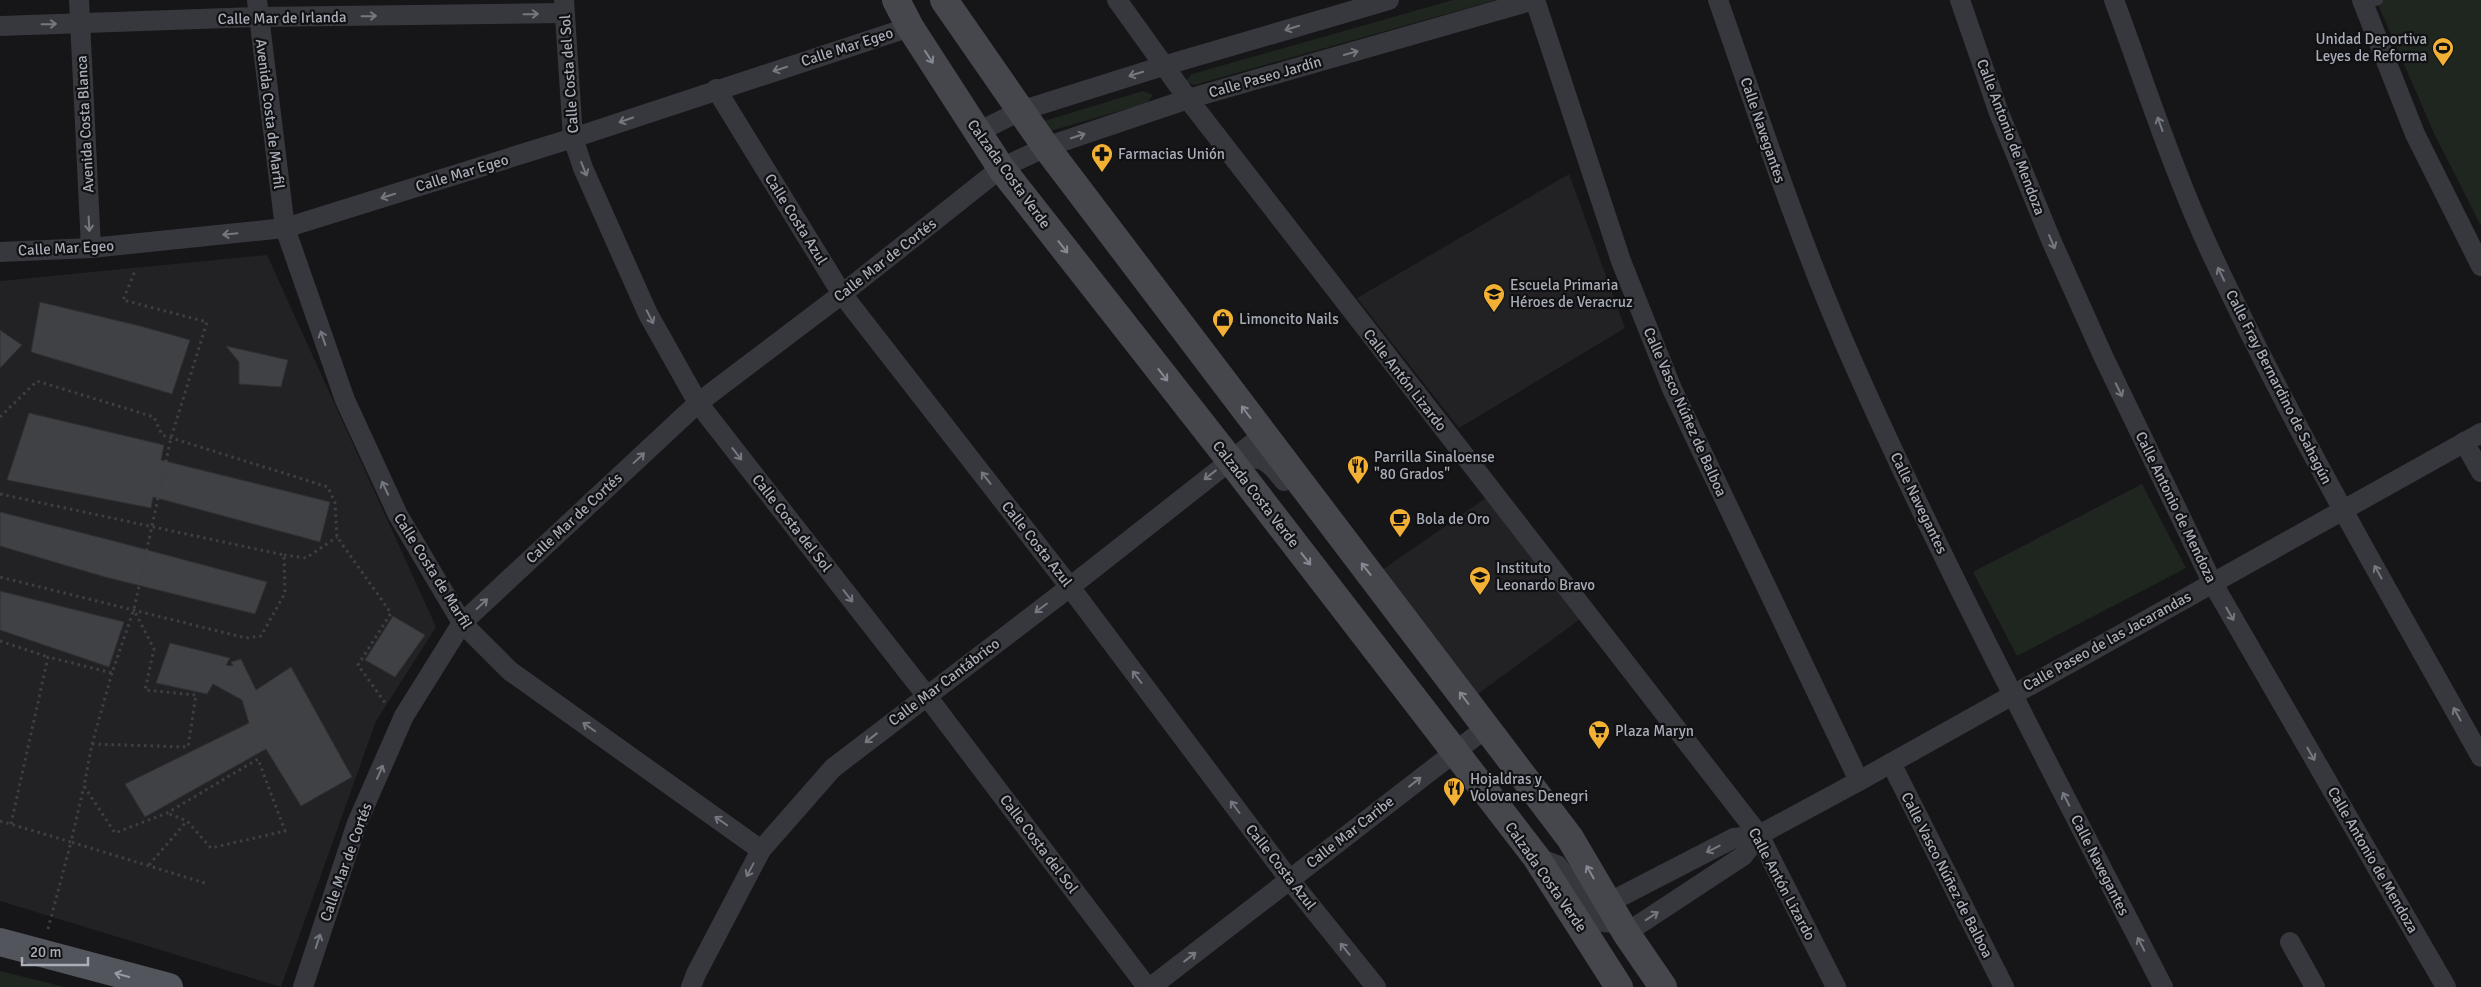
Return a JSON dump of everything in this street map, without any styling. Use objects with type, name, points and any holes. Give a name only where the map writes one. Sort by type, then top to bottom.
[{"type":"main road","name":"Calzada Costa Verde","points":[[896,0],[910,27],[1001,168],[1230,460],[1536,857],[1619,987]]},
{"type":"main road","points":[[944,0],[1046,147],[1570,838],[1626,933],[1663,987]]},
{"type":"main road","points":[[0,942],[169,987]]},
{"type":"street","name":"Avenida Costa Blanca","points":[[79,0],[91,248]]},
{"type":"street","name":"Calle Antón Lizardo","points":[[1118,0],[1188,99],[1759,835],[1836,987]]},
{"type":"street","points":[[978,132],[1020,111],[1164,66],[1336,7],[1390,0]]},
{"type":"street","name":"Calle Paseo Jardín","points":[[1001,168],[1046,147],[1188,99],[1534,0]]},
{"type":"street","name":"Calle Vasco Núñez de Balboa","points":[[1534,0],[1621,261],[1672,389],[1859,781]]},
{"type":"street","name":"Calle Navegantes","points":[[1718,0],[1791,212],[1854,365],[1910,488],[2163,987]]},
{"type":"street","name":"Calle Antonio de Mendoza","points":[[1960,0],[1999,113],[2051,240],[2104,358],[2212,582],[2446,987]]},
{"type":"street","name":"Calle Fray Bernardino de Sahagún","points":[[2114,0],[2174,162],[2212,255],[2250,334],[2343,509],[2481,757]]},
{"type":"street","points":[[2368,2],[2415,134],[2481,266]]},
{"type":"street","name":"Calle Mar de Irlanda","points":[[0,26],[80,24],[257,9],[564,7]]},
{"type":"street","name":"Calle Costa del Sol","points":[[564,7],[573,138],[583,168],[648,314],[698,403],[926,696],[1147,987]]},
{"type":"street","name":"Avenida Costa de Marfil","points":[[257,9],[285,228]]},
{"type":"street","name":"Calle Mar Egeo","points":[[0,252],[91,248],[285,228],[573,138],[716,89],[910,27]]},
{"type":"street","name":"Calle Costa Azul","points":[[716,89],[842,294],[1070,587],[1289,879],[1376,987]]},
{"type":"street","name":"Calle Mar de Cortés","points":[[303,987],[357,824],[404,716],[462,623],[698,403],[842,294],[1001,168]]},
{"type":"street","name":"Calle Costa de Marfil","points":[[285,228],[345,400],[398,515],[462,623],[510,671],[761,850]]},
{"type":"street","name":"Calle Mar Cantábrico","points":[[691,987],[761,850],[833,768],[1070,587],[1263,435]]},
{"type":"street","points":[[2473,438],[2481,472]]},
{"type":"street","name":"Calle Paseo de las Jacarandas","points":[[1608,903],[1734,838],[1759,835],[1891,764],[2212,582],[2473,438]]},
{"type":"street","points":[[1230,460],[1258,458],[1270,462],[1325,534],[1332,538],[1341,538]]},
{"type":"street","name":"Calle Mar Caribe","points":[[1151,987],[1486,728]]},
{"type":"street","name":"Calle Vasco Núñez de Balboa","points":[[1891,764],[2004,987]]},
{"type":"street","name":"Calle Paseo de las Jacarandas","points":[[1626,933],[1743,856],[1759,835]]},
{"type":"street","points":[[1536,857],[1557,865],[1596,917],[1602,922],[1615,923],[1626,933]]},
{"type":"street","points":[[2290,942],[2315,987]]},
{"type":"path","points":[[42,954],[71,842],[92,744],[112,674],[134,610],[171,438],[207,322],[123,300],[135,271]]},
{"type":"path","points":[[0,417],[37,381],[154,417],[162,435],[328,487],[335,503],[336,537],[391,613],[358,664],[386,704]]},
{"type":"path","points":[[0,494],[284,555],[306,558],[336,537]]},
{"type":"path","points":[[0,577],[246,638],[261,636],[285,593],[284,555]]},
{"type":"path","points":[[92,744],[188,747],[196,695],[145,690],[154,648],[134,610]]},
{"type":"path","points":[[0,641],[48,657],[112,674]]},
{"type":"path","points":[[11,824],[48,657]]},
{"type":"path","points":[[84,786],[115,833],[167,814],[258,758],[285,831],[211,848],[187,821],[167,814]]},
{"type":"path","points":[[0,821],[208,884]]},
{"type":"path","points":[[149,865],[187,821]]},
{"type":"shaded area","points":[[1453,0],[1496,0],[1194,85],[1185,82],[1192,74]]},
{"type":"shaded area","name":"Unidad Deportiva Leyes de Reforma","points":[[2376,0],[2481,0],[2481,226],[2434,133]]},
{"type":"shaded area","points":[[1143,91],[1153,95],[1147,103],[1047,132],[1044,121]]},
{"type":"shaded area","name":"Escuela Primaria Héroes de Veracruz","points":[[1569,174],[1625,328],[1459,428],[1357,298]]},
{"type":"shaded area","points":[[267,255],[436,627],[376,721],[281,987],[0,901],[0,281]]},
{"type":"shaded area","points":[[2142,484],[2186,568],[2017,656],[1973,572]]},
{"type":"shaded area","name":"Instituto Leonardo Bravo","points":[[1493,493],[1587,614],[1467,702],[1372,577]]},
{"type":"shaded area","points":[[0,971],[65,987],[0,987]]},
{"type":"building","points":[[40,302],[190,340],[172,394],[31,352]]},
{"type":"building","points":[[0,330],[22,345],[0,368]]},
{"type":"building","points":[[226,346],[288,360],[281,387],[239,384],[239,362]]},
{"type":"building","points":[[29,413],[164,445],[161,460],[330,502],[320,542],[153,497],[151,508],[7,480]]},
{"type":"building","points":[[0,512],[267,582],[255,614],[105,577],[0,546]]},
{"type":"building","points":[[0,591],[124,622],[109,667],[0,630]]},
{"type":"building","points":[[393,616],[425,635],[395,677],[365,660]]},
{"type":"building","points":[[170,643],[230,658],[226,665],[233,666],[231,662],[241,659],[256,690],[291,667],[352,777],[301,806],[266,749],[145,817],[125,784],[249,723],[242,700],[213,684],[207,694],[156,683]]},
{"type":"place","name":"Unidad Deportiva Leyes de Reforma","points":[[2443,67]]},
{"type":"place","name":"Farmacias Unión","points":[[1102,173]]},
{"type":"place","name":"Escuela Primaria Héroes de Veracruz","points":[[1494,313]]},
{"type":"place","name":"Limoncito Nails","points":[[1223,338]]},
{"type":"place","name":"Parrilla Sinaloense \"80 Grados\"","points":[[1358,485]]},
{"type":"place","name":"Bola de Oro","points":[[1400,538]]},
{"type":"place","name":"Instituto Leonardo Bravo","points":[[1480,596]]},
{"type":"place","name":"Plaza Maryn","points":[[1599,750]]},
{"type":"place","name":"Hojaldras y Volovanes Denegri","points":[[1454,807]]}]
